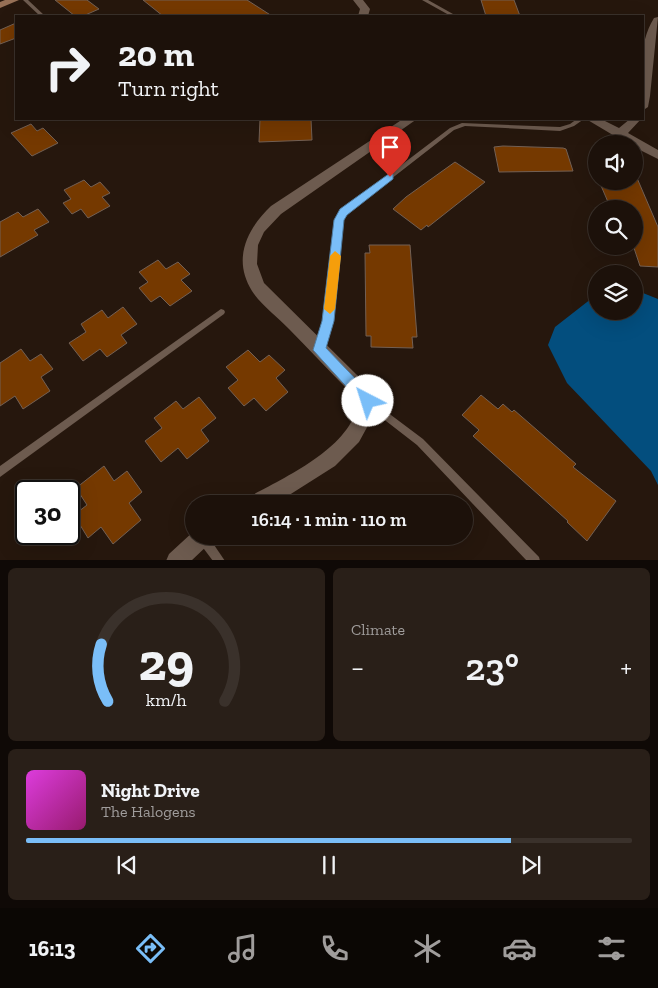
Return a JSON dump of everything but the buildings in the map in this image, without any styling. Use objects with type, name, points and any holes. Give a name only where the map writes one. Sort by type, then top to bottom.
[{"type":"street","points":[[0,5],[14,0]]},
{"type":"street","points":[[358,0],[365,9],[363,15]]},
{"type":"street","points":[[644,97],[654,45],[653,28],[658,20]]},
{"type":"street","points":[[271,495],[332,457],[349,440],[362,422],[368,401],[258,287],[251,272],[248,254],[252,237],[262,222],[276,210],[410,120]]},
{"type":"street","points":[[594,120],[658,155]]},
{"type":"street","points":[[620,134],[636,120]]},
{"type":"street","points":[[176,560],[194,545]]},
{"type":"lane","points":[[25,0],[42,15]]},
{"type":"lane","points":[[424,0],[452,14]]},
{"type":"lane","points":[[319,350],[328,321],[339,220],[344,212],[452,129],[464,124],[560,129],[580,120]]},
{"type":"lane","points":[[0,472],[221,312]]},
{"type":"lane","points":[[368,401],[420,442],[535,560]]},
{"type":"lane","points":[[209,545],[220,560]]},
{"type":"water","points":[[643,293],[658,299],[658,485],[651,471],[567,383],[548,345],[555,327],[588,301],[588,320],[643,320]]},
{"type":"slow traffic","points":[[330,309],[335,256]]},
{"type":"route","points":[[368,401],[354,384],[319,350],[328,321],[339,220],[344,212],[390,177]]}]
